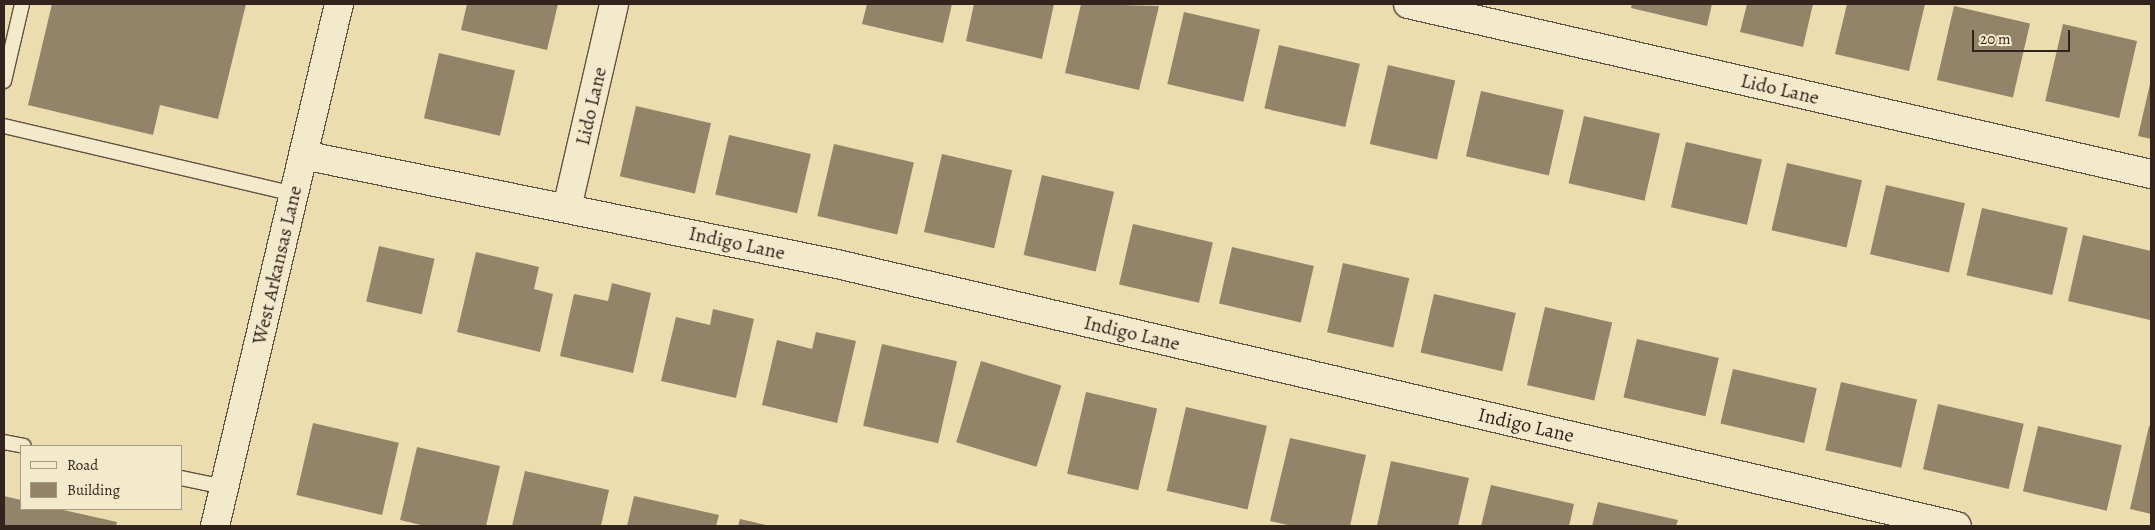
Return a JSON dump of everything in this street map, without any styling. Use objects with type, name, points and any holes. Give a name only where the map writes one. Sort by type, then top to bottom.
[{"type":"street","name":"West Arkansas Lane","points":[[214,526],[339,4]]},
{"type":"street","name":"Lido Lane","points":[[567,208],[614,4]]},
{"type":"street","name":"Lido Lane","points":[[1408,4],[2151,174]]},
{"type":"street","name":"Indigo Lane","points":[[303,155],[837,264],[1865,516],[1957,526]]},
{"type":"lane","points":[[4,81],[22,4]]},
{"type":"lane","points":[[4,126],[293,194]]},
{"type":"lane","points":[[4,442],[20,445]]},
{"type":"lane","points":[[182,478],[224,486]]},
{"type":"building","points":[[52,4],[246,4],[218,119],[160,105],[153,135],[28,105]]},
{"type":"building","points":[[467,4],[558,4],[547,50],[461,30]]},
{"type":"building","points":[[867,4],[952,4],[943,43],[862,24]]},
{"type":"building","points":[[974,4],[1054,4],[1042,59],[966,41]]},
{"type":"building","points":[[1081,4],[1159,6],[1139,90],[1065,73]]},
{"type":"building","points":[[1632,4],[1712,4],[1707,26],[1631,8]]},
{"type":"building","points":[[1747,4],[1813,4],[1803,47],[1740,32]]},
{"type":"building","points":[[1847,4],[1925,4],[1909,71],[1835,54]]},
{"type":"building","points":[[1954,6],[2030,24],[2013,98],[1937,80]]},
{"type":"building","points":[[1184,12],[1260,30],[1243,102],[1167,84]]},
{"type":"building","points":[[2063,24],[2137,41],[2119,118],[2045,101]]},
{"type":"building","points":[[1279,45],[1360,64],[1345,127],[1264,108]]},
{"type":"building","points":[[439,53],[515,71],[500,136],[424,118]]},
{"type":"building","points":[[1388,65],[1455,81],[1437,159],[1370,144]]},
{"type":"building","points":[[2151,84],[2151,139],[2138,136]]},
{"type":"building","points":[[1481,91],[1564,110],[1549,175],[1466,156]]},
{"type":"building","points":[[636,106],[711,123],[695,193],[620,176]]},
{"type":"building","points":[[1584,116],[1660,134],[1644,201],[1568,183]]},
{"type":"building","points":[[729,135],[811,154],[797,213],[715,194]]},
{"type":"building","points":[[1686,142],[1762,160],[1747,225],[1671,207]]},
{"type":"building","points":[[834,144],[914,162],[897,235],[817,216]]},
{"type":"building","points":[[942,154],[1012,170],[994,248],[924,232]]},
{"type":"building","points":[[1787,163],[1862,180],[1847,248],[1771,230]]},
{"type":"building","points":[[1042,175],[1114,192],[1096,272],[1024,255]]},
{"type":"building","points":[[1886,185],[1965,203],[1949,272],[1870,254]]},
{"type":"building","points":[[1982,208],[2068,228],[2052,295],[1966,275]]},
{"type":"building","points":[[1133,224],[1213,242],[1199,303],[1119,284]]},
{"type":"building","points":[[2083,235],[2151,251],[2150,320],[2068,301]]},
{"type":"building","points":[[379,246],[435,259],[422,314],[366,302]]},
{"type":"building","points":[[1232,247],[1314,266],[1301,322],[1219,304]]},
{"type":"building","points":[[476,252],[539,267],[534,289],[553,294],[540,352],[457,332]]},
{"type":"building","points":[[1343,263],[1409,278],[1393,347],[1327,332]]},
{"type":"building","points":[[612,283],[651,293],[633,373],[560,356],[574,294],[608,301]]},
{"type":"building","points":[[1434,294],[1516,313],[1502,371],[1421,352]]},
{"type":"building","points":[[1545,307],[1612,323],[1594,400],[1527,385]]},
{"type":"building","points":[[713,309],[754,319],[736,398],[661,381],[676,317],[710,325]]},
{"type":"building","points":[[816,332],[856,341],[837,423],[762,405],[777,340],[812,349]]},
{"type":"building","points":[[1637,339],[1719,358],[1705,416],[1624,397]]},
{"type":"building","points":[[882,344],[957,361],[938,443],[863,426]]},
{"type":"building","points":[[981,361],[1061,386],[1036,467],[956,442]]},
{"type":"building","points":[[1733,369],[1817,388],[1804,443],[1720,424]]},
{"type":"building","points":[[1841,382],[1917,400],[1901,468],[1825,450]]},
{"type":"building","points":[[1086,392],[1157,408],[1138,490],[1067,474]]},
{"type":"building","points":[[1938,404],[2024,424],[2009,489],[1923,469]]},
{"type":"building","points":[[1186,407],[1267,426],[1248,509],[1167,491]]},
{"type":"building","points":[[313,423],[399,443],[382,515],[296,495]]},
{"type":"building","points":[[2038,426],[2122,445],[2107,511],[2023,491]]},
{"type":"building","points":[[2149,426],[2151,426],[2151,514],[2130,509]]},
{"type":"building","points":[[1290,438],[1366,455],[1350,526],[1292,526],[1270,521]]},
{"type":"building","points":[[417,447],[500,466],[486,526],[425,526],[400,520]]},
{"type":"building","points":[[1391,461],[1469,478],[1458,526],[1377,526]]},
{"type":"building","points":[[525,471],[609,490],[601,526],[512,526]]},
{"type":"building","points":[[1491,485],[1574,504],[1569,526],[1481,526]]},
{"type":"building","points":[[4,496],[20,500],[20,510],[63,510],[117,522],[116,526],[4,526]]},
{"type":"building","points":[[634,496],[719,515],[716,526],[627,526]]},
{"type":"building","points":[[1598,502],[1678,520],[1676,526],[1592,526]]},
{"type":"building","points":[[740,519],[766,525],[766,526],[738,526]]}]
